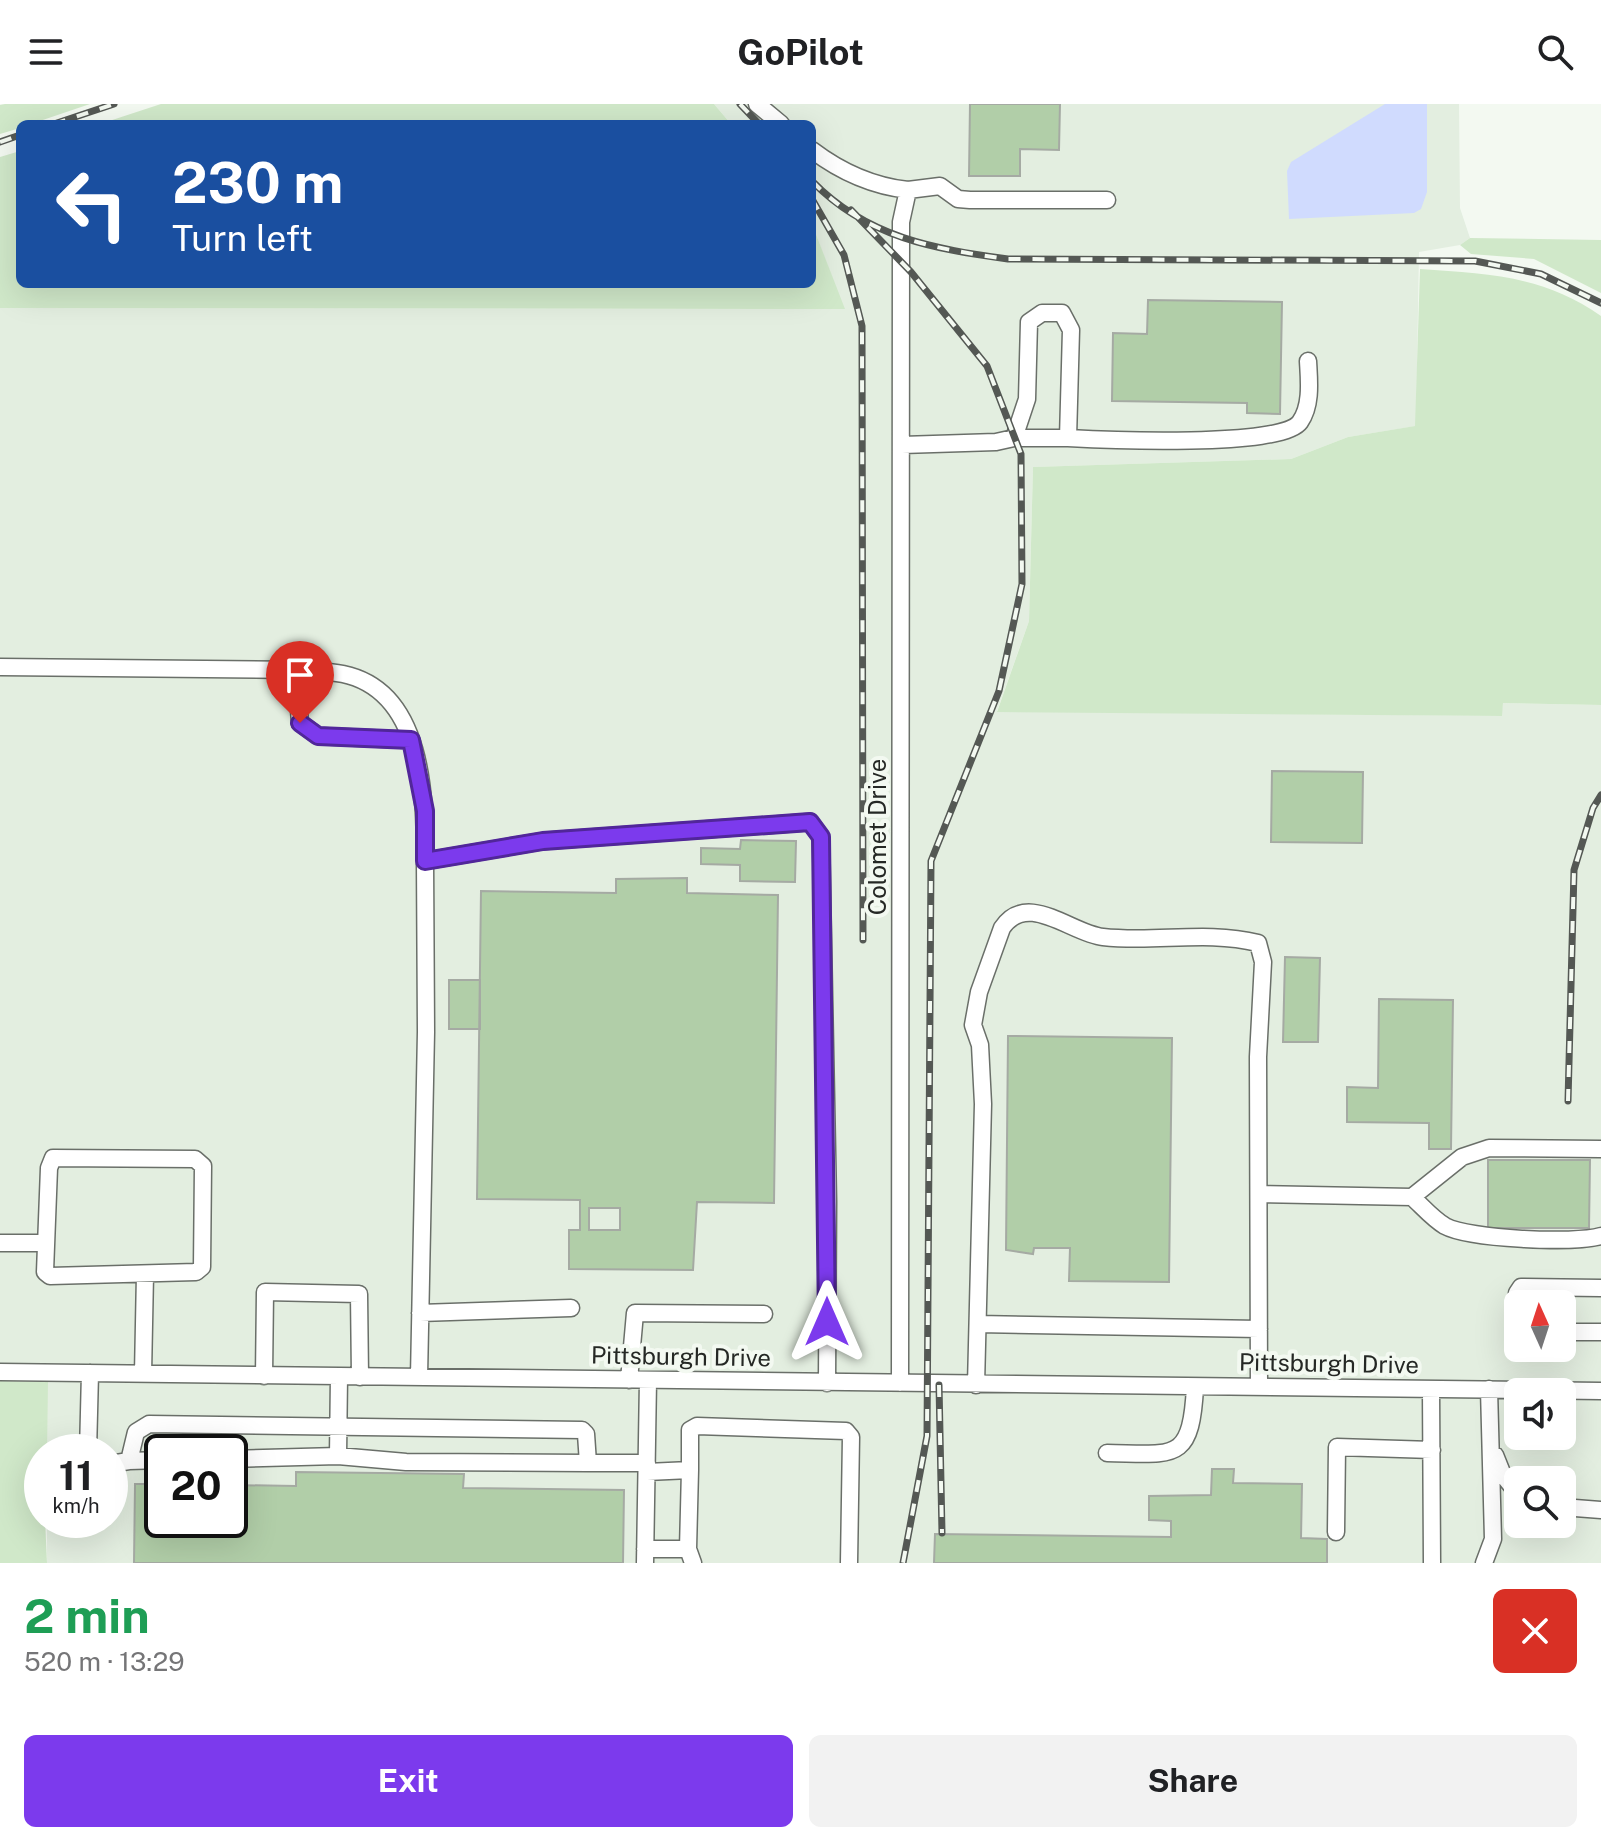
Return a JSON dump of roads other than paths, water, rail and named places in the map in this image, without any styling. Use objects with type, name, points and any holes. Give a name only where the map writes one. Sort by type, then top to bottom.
[{"type":"street","points":[[757,104],[776,120]]},
{"type":"street","points":[[816,153],[848,174],[885,188],[908,190],[940,186],[958,199],[970,200],[1107,200]]},
{"type":"street","name":"Colomet Drive","points":[[900,1383],[901,222],[908,190]]},
{"type":"street","points":[[1014,438],[1027,399],[1029,322],[1042,313],[1062,313],[1071,330],[1068,438]]},
{"type":"street","points":[[902,445],[996,442],[1014,438],[1136,442],[1256,437],[1286,432],[1300,423],[1309,395],[1308,361]]},
{"type":"street","points":[[0,667],[296,670],[346,674],[381,692],[400,715],[411,740],[425,811],[426,1032],[419,1377]]},
{"type":"street","points":[[296,670],[300,723],[318,736],[411,740]]},
{"type":"street","points":[[425,861],[543,841],[810,822],[821,837],[828,1202],[827,1383]]},
{"type":"street","points":[[976,1385],[983,1104],[980,1045],[973,1025],[979,992],[996,940],[1007,920],[1020,914],[1041,913],[1076,932],[1104,937],[1229,936],[1258,943],[1263,962],[1258,1057],[1259,1387]]},
{"type":"street","points":[[1259,1194],[1412,1197],[1462,1157],[1489,1148],[1601,1149]]},
{"type":"street","points":[[53,1158],[195,1159],[203,1166],[202,1267],[196,1272],[50,1276],[45,1272],[45,1243],[49,1168],[53,1158]]},
{"type":"street","points":[[1412,1197],[1445,1226],[1473,1235],[1575,1239],[1601,1236]]},
{"type":"street","points":[[0,1243],[45,1243]]},
{"type":"street","points":[[143,1374],[145,1274]]},
{"type":"street","points":[[1519,1290],[1521,1287],[1601,1288]]},
{"type":"street","points":[[264,1376],[265,1292],[359,1294],[360,1377]]},
{"type":"street","points":[[420,1313],[571,1308]]},
{"type":"street","points":[[629,1380],[635,1313],[764,1314]]},
{"type":"street","points":[[978,1324],[1259,1329]]},
{"type":"street","points":[[1576,1332],[1601,1332]]},
{"type":"street","name":"Pittsburgh Drive","points":[[0,1372],[1601,1391]]},
{"type":"street","points":[[88,1434],[90,1373]]},
{"type":"street","points":[[338,1456],[339,1376]]},
{"type":"street","points":[[648,1380],[645,1556],[690,1556],[690,1430],[697,1426],[846,1431],[851,1437],[849,1563]]},
{"type":"street","points":[[1107,1453],[1166,1454],[1179,1448],[1189,1437],[1195,1387]]},
{"type":"street","points":[[1431,1389],[1432,1563]]},
{"type":"street","points":[[1484,1563],[1493,1539],[1489,1389]]},
{"type":"street","points":[[144,1461],[129,1461],[136,1432],[149,1424],[337,1425],[582,1430],[586,1434],[588,1463]]},
{"type":"street","points":[[1491,1442],[1504,1476]]},
{"type":"street","points":[[1336,1532],[1337,1447],[1432,1450]]},
{"type":"street","points":[[248,1458],[338,1456],[406,1462],[588,1463],[690,1470]]},
{"type":"street","points":[[1576,1508],[1601,1510]]},
{"type":"water","points":[[1385,104],[1427,104],[1427,192],[1421,209],[1414,213],[1289,219],[1287,171],[1291,162]]},
{"type":"railway","points":[[66,120],[114,104]]},
{"type":"railway","points":[[740,104],[755,120]]},
{"type":"railway","points":[[0,142],[16,136]]},
{"type":"railway","points":[[816,185],[856,216],[879,228],[903,238],[954,251],[1008,259],[1475,261],[1541,274],[1601,303]]},
{"type":"railway","points":[[816,206],[844,255],[862,326],[863,940]]},
{"type":"railway","points":[[851,210],[911,272],[987,366],[1021,454],[1022,584],[999,691],[931,861],[927,1436],[903,1563]]},
{"type":"railway","points":[[1568,1101],[1574,870],[1593,808],[1601,795]]},
{"type":"railway","points":[[939,1385],[942,1533]]}]
